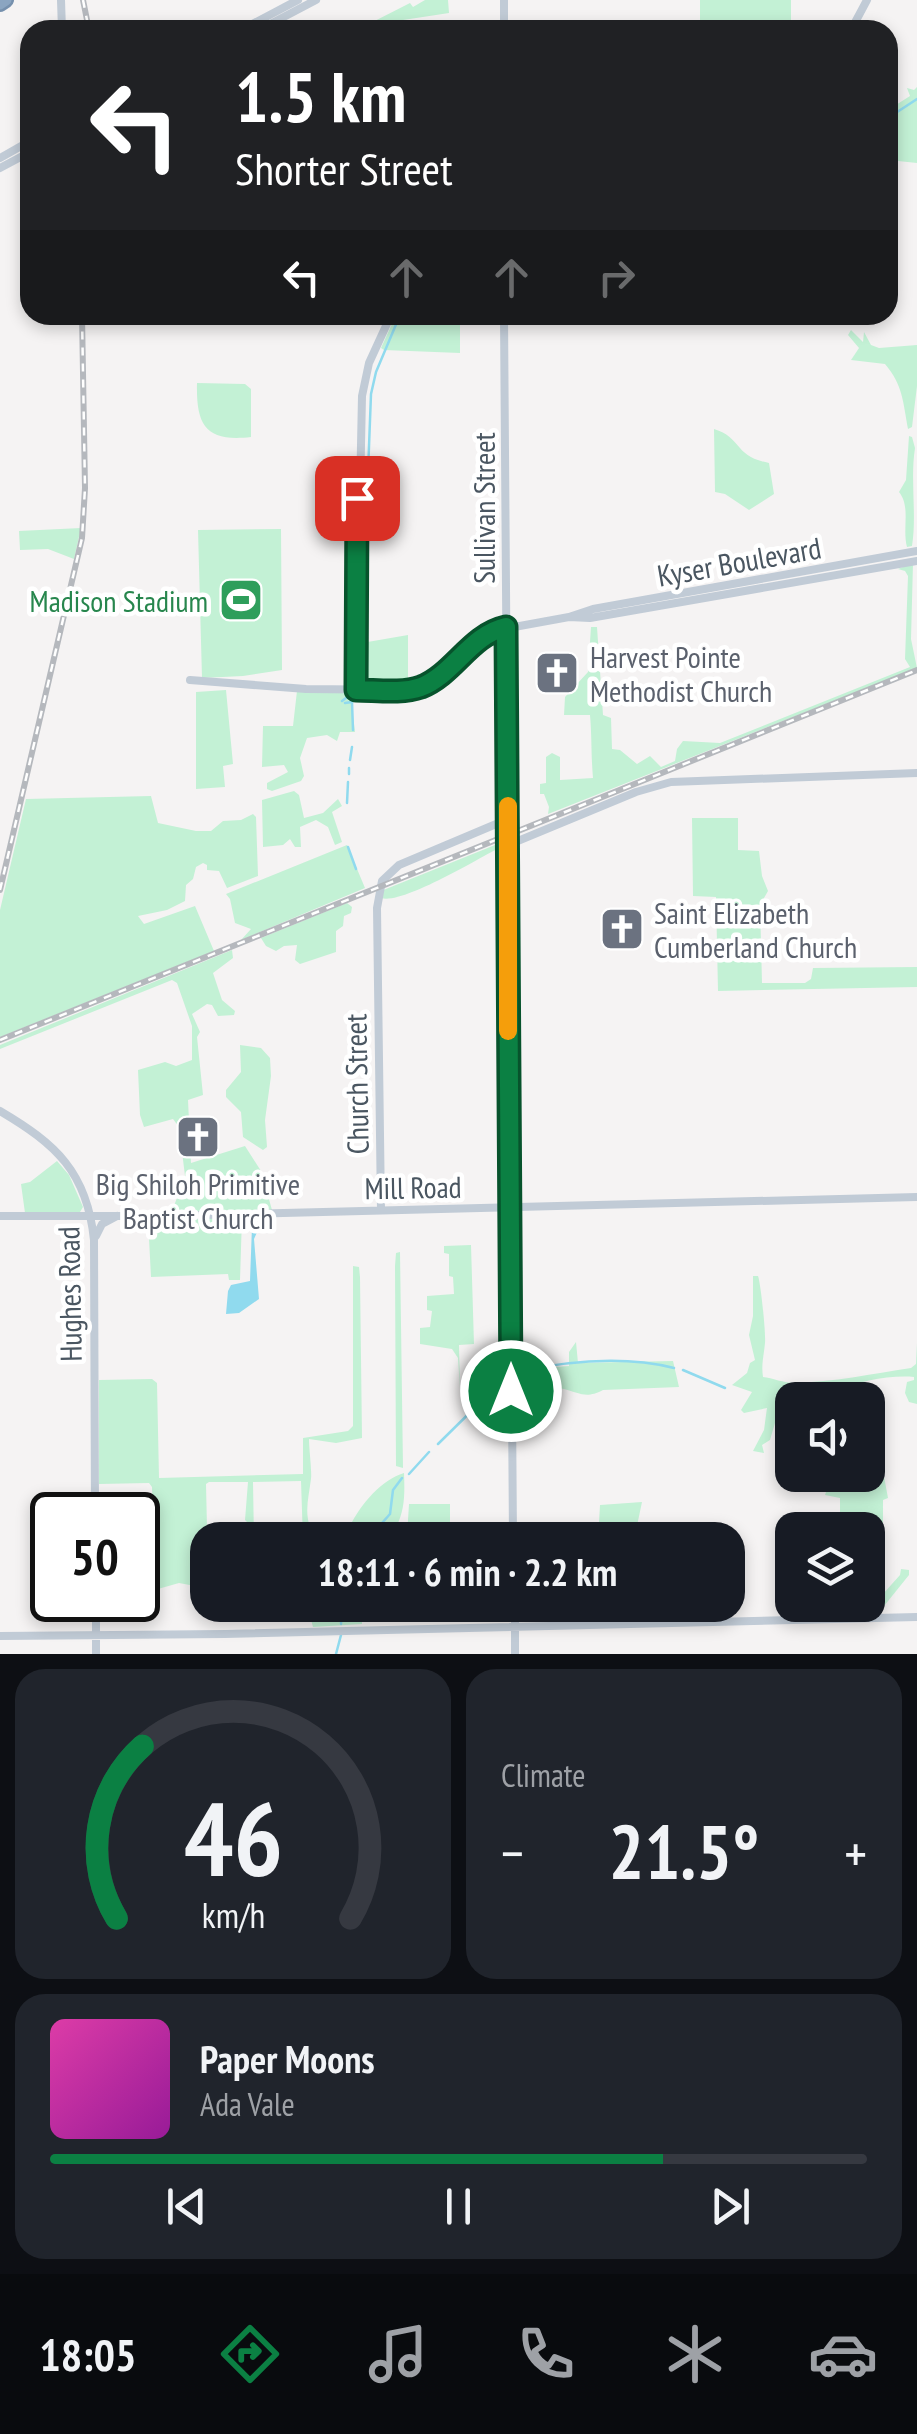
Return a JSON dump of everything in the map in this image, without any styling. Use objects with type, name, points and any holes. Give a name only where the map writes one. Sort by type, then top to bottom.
[{"type":"street","points":[[261,20],[298,0]]},
{"type":"street","points":[[279,20],[316,0]]},
{"type":"street","points":[[356,690],[362,396],[369,363],[386,325]]},
{"type":"street","name":"Sullivan Street","points":[[504,325],[513,1522]]},
{"type":"street","name":"Kyser Boulevard","points":[[569,617],[593,609],[917,551]]},
{"type":"street","name":"Kyser Boulevard","points":[[506,627],[600,616],[917,560]]},
{"type":"street","points":[[190,680],[356,690],[420,687],[482,636],[506,627]]},
{"type":"street","points":[[508,846],[656,784],[917,773]]},
{"type":"street","points":[[496,826],[508,818]]},
{"type":"street","points":[[496,826],[508,831]]},
{"type":"street","name":"Church Street","points":[[381,1210],[377,908],[382,881],[395,867],[496,826]]},
{"type":"street","name":"Hughes Road","points":[[0,1111],[42,1137],[64,1158],[82,1188],[91,1214],[95,1492]]},
{"type":"street","name":"Mill Road","points":[[0,1216],[917,1197]]},
{"type":"street","points":[[94,1240],[102,1224],[119,1214]]},
{"type":"street","points":[[0,1636],[917,1617]]},
{"type":"street","points":[[96,1622],[96,1654]]},
{"type":"street","points":[[515,1622],[515,1654]]},
{"type":"green space","points":[[425,0],[448,0],[449,13],[377,20],[410,3],[413,7]]},
{"type":"green space","points":[[700,0],[791,0],[791,20],[700,20]]},
{"type":"green space","points":[[917,87],[917,163],[898,161],[898,104],[910,96],[907,88]]},
{"type":"green space","points":[[391,325],[460,325],[460,353],[381,348]]},
{"type":"green space","points":[[851,330],[863,342],[864,332],[871,345],[879,348],[917,345],[912,427],[908,429],[899,387],[885,364],[851,360],[859,348],[848,335]]},
{"type":"green space","points":[[197,383],[245,384],[251,389],[251,437],[223,437],[207,428],[199,410]]},
{"type":"green space","points":[[714,429],[730,437],[749,456],[769,463],[774,494],[749,510],[715,492]]},
{"type":"green space","points":[[909,436],[915,448],[914,522],[912,546],[907,547],[905,504],[899,492],[906,480]]},
{"type":"green space","points":[[81,528],[74,559],[48,549],[20,550],[19,531]]},
{"type":"green space","name":"Madison Stadium","points":[[281,529],[282,670],[202,678],[198,530]]},
{"type":"green space","points":[[913,563],[911,639],[917,668],[548,814],[544,794],[540,794],[540,784],[546,783],[546,757],[552,753],[560,757],[560,780],[593,778],[590,715],[564,715],[565,697],[588,672],[591,627],[597,627],[603,715],[611,718],[612,749],[620,750],[637,764],[650,756],[661,767],[675,761],[683,741],[720,743],[910,667],[905,659],[908,576],[898,569]]},
{"type":"green space","points":[[408,635],[408,688],[358,688],[356,644]]},
{"type":"green space","points":[[226,690],[233,764],[223,766],[225,787],[196,789],[196,692]]},
{"type":"green space","points":[[297,691],[350,692],[355,732],[340,732],[337,741],[327,735],[307,738],[300,758],[304,776],[301,781],[272,791],[267,789],[267,783],[288,772],[284,765],[262,767],[263,726],[293,726]]},
{"type":"green space","points":[[294,791],[299,795],[304,818],[323,813],[338,799],[342,806],[332,812],[342,842],[335,845],[328,827],[316,820],[300,827],[301,847],[295,847],[290,839],[283,845],[263,847],[262,800]]},
{"type":"green space","points":[[151,796],[158,823],[196,831],[211,831],[223,821],[241,820],[253,814],[256,817],[258,876],[227,888],[219,871],[207,870],[203,863],[196,867],[193,879],[186,885],[185,901],[167,910],[138,916],[144,924],[195,906],[214,951],[0,1037],[0,910],[26,799]]},
{"type":"green space","points":[[692,818],[738,818],[738,850],[759,851],[768,891],[760,905],[762,983],[805,983],[811,979],[813,968],[917,967],[917,987],[718,991],[716,897],[693,896]]},
{"type":"green space","points":[[505,841],[505,845],[423,887],[381,898],[381,891]]},
{"type":"green space","points":[[347,845],[365,888],[241,940],[251,929],[235,923],[226,894]]},
{"type":"green space","points":[[347,903],[352,907],[351,913],[344,916],[343,926],[336,931],[336,952],[300,964],[295,960],[297,945],[276,951],[261,938]]},
{"type":"green space","points":[[232,950],[233,958],[213,973],[222,1000],[235,1011],[234,1015],[218,1016],[212,1005],[207,1004],[192,1014],[200,1032],[197,1037],[203,1095],[188,1100],[191,1163],[245,1146],[261,1171],[272,1210],[171,1214],[185,1176],[179,1127],[173,1119],[144,1127],[138,1070],[192,1060],[192,1026],[177,983],[172,980],[0,1049],[0,1045]]},
{"type":"green space","points":[[240,1045],[261,1048],[270,1058],[267,1147],[263,1150],[243,1137],[241,1112],[226,1097],[226,1090],[241,1072]]},
{"type":"green space","points":[[57,1161],[69,1175],[83,1207],[80,1212],[25,1213],[21,1184],[30,1182]]},
{"type":"green space","points":[[242,1217],[240,1280],[229,1280],[228,1274],[151,1277],[148,1219]]},
{"type":"green space","points":[[471,1245],[474,1344],[459,1345],[460,1389],[458,1358],[452,1349],[420,1344],[420,1328],[430,1327],[432,1311],[427,1310],[427,1296],[454,1294],[449,1254],[444,1253],[444,1246]]},
{"type":"green space","points":[[400,1252],[403,1468],[396,1466],[395,1266],[396,1253]]},
{"type":"green space","points":[[353,1266],[359,1267],[360,1277],[362,1438],[336,1443],[309,1439],[309,1522],[302,1522],[301,1481],[253,1482],[254,1522],[245,1520],[248,1482],[209,1482],[207,1522],[190,1522],[190,1585],[179,1583],[160,1588],[160,1492],[152,1492],[149,1483],[99,1484],[99,1380],[152,1379],[157,1383],[159,1478],[303,1474],[303,1438],[348,1431],[353,1426]]},
{"type":"green space","points":[[753,1276],[758,1276],[765,1338],[763,1377],[786,1382],[775,1382],[775,1423],[770,1440],[762,1445],[764,1453],[753,1451],[764,1430],[767,1408],[744,1413],[741,1410],[752,1392],[732,1385],[755,1360],[749,1335]]},
{"type":"green space","points":[[576,1342],[578,1363],[673,1361],[679,1387],[603,1390],[587,1395],[553,1388],[514,1392],[513,1370],[569,1366],[569,1352]]},
{"type":"green space","points":[[917,1343],[917,1404],[909,1402],[905,1393],[907,1382],[914,1377],[809,1382],[911,1368],[916,1364]]},
{"type":"green space","points":[[404,1473],[403,1508],[398,1522],[352,1522],[367,1500]]},
{"type":"green space","points":[[885,1482],[888,1498],[883,1500],[883,1512],[840,1512],[840,1498],[825,1495],[885,1492]]},
{"type":"green space","points":[[642,1502],[638,1522],[599,1522],[600,1505]]},
{"type":"green space","points":[[409,1504],[450,1504],[450,1522],[408,1522]]},
{"type":"green space","points":[[901,1569],[909,1570],[885,1605],[885,1592]]},
{"type":"green space","points":[[312,1622],[362,1622],[362,1624],[313,1627]]},
{"type":"water","points":[[252,1226],[264,1229],[258,1230],[254,1239],[259,1299],[239,1313],[226,1314],[231,1285],[250,1281]]},
{"type":"waterway","points":[[898,111],[917,99]]},
{"type":"waterway","points":[[360,683],[371,394],[396,325]]},
{"type":"waterway","points":[[342,701],[350,695]]},
{"type":"waterway","points":[[345,703],[352,702],[353,730]]},
{"type":"waterway","points":[[350,760],[352,747]]},
{"type":"waterway","points":[[349,768],[349,774]]},
{"type":"waterway","points":[[347,803],[348,782]]},
{"type":"waterway","points":[[348,847],[356,869]]},
{"type":"waterway","points":[[516,1372],[595,1361],[674,1368]]},
{"type":"waterway","points":[[683,1370],[725,1388]]},
{"type":"waterway","points":[[438,1444],[508,1375]]},
{"type":"waterway","points":[[409,1474],[429,1452]]},
{"type":"waterway","points":[[383,1522],[390,1514],[393,1490],[402,1478]]},
{"type":"waterway","points":[[336,1654],[341,1635]]},
{"type":"railway","points":[[83,0],[87,20]]},
{"type":"railway","points":[[0,890],[82,538],[82,325]]},
{"type":"railway","points":[[0,1040],[917,670]]},
{"type":"slow traffic","points":[[508,806],[508,1031]]},
{"type":"place","name":"Madison Stadium","points":[[241,600]]},
{"type":"place","name":"Harvest Pointe Methodist Church","points":[[557,673]]},
{"type":"place","name":"Saint Elizabeth Cumberland Church","points":[[622,929]]},
{"type":"place","name":"Big Shiloh Primitive Baptist Church","points":[[198,1137]]},
{"type":"route","points":[[357,498],[356,690],[420,687],[482,636],[506,627],[511,1391]]}]
